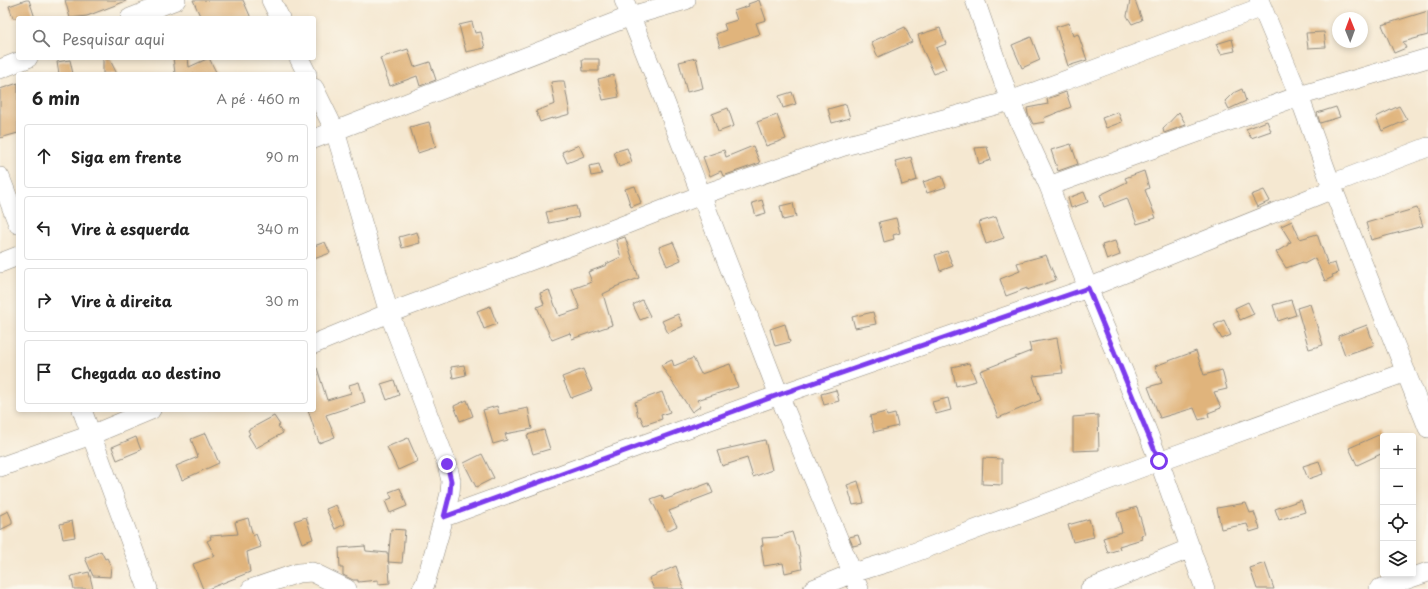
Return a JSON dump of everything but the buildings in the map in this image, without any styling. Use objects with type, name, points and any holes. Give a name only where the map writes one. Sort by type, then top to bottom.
[{"type":"street","points":[[135,16],[176,0]]},
{"type":"street","points":[[271,0],[279,16]]},
{"type":"street","points":[[316,139],[627,8],[686,0]]},
{"type":"street","points":[[975,0],[1010,101],[1049,186],[1088,288],[1159,461],[1205,589]]},
{"type":"street","points":[[316,343],[389,313],[586,240],[701,194],[844,146],[1010,101],[1261,4],[1299,96],[1332,186],[1428,428]]},
{"type":"street","points":[[627,8],[701,194],[778,395],[856,581]]},
{"type":"street","points":[[1049,186],[1299,96],[1428,58]]},
{"type":"street","points":[[0,69],[23,60]]},
{"type":"street","points":[[300,60],[306,72]]},
{"type":"street","points":[[316,92],[335,131],[389,313],[447,464],[451,481],[450,493],[444,517],[425,584],[422,589]]},
{"type":"street","points":[[444,517],[778,395],[1088,288],[1428,147]]},
{"type":"street","points":[[0,178],[16,219]]},
{"type":"street","points":[[0,263],[16,257]]},
{"type":"street","points":[[813,589],[856,581],[889,562],[1159,461],[1406,372]]},
{"type":"street","points":[[83,412],[148,589]]},
{"type":"street","points":[[0,467],[91,435],[146,412]]},
{"type":"street","points":[[1090,589],[1190,548]]},
{"type":"street","points":[[251,589],[298,573],[312,572],[347,589]]},
{"type":"street","points":[[1379,589],[1428,572]]},
{"type":"route","points":[[447,464],[451,481],[450,493],[444,517],[778,395],[1088,288],[1159,461]]}]
